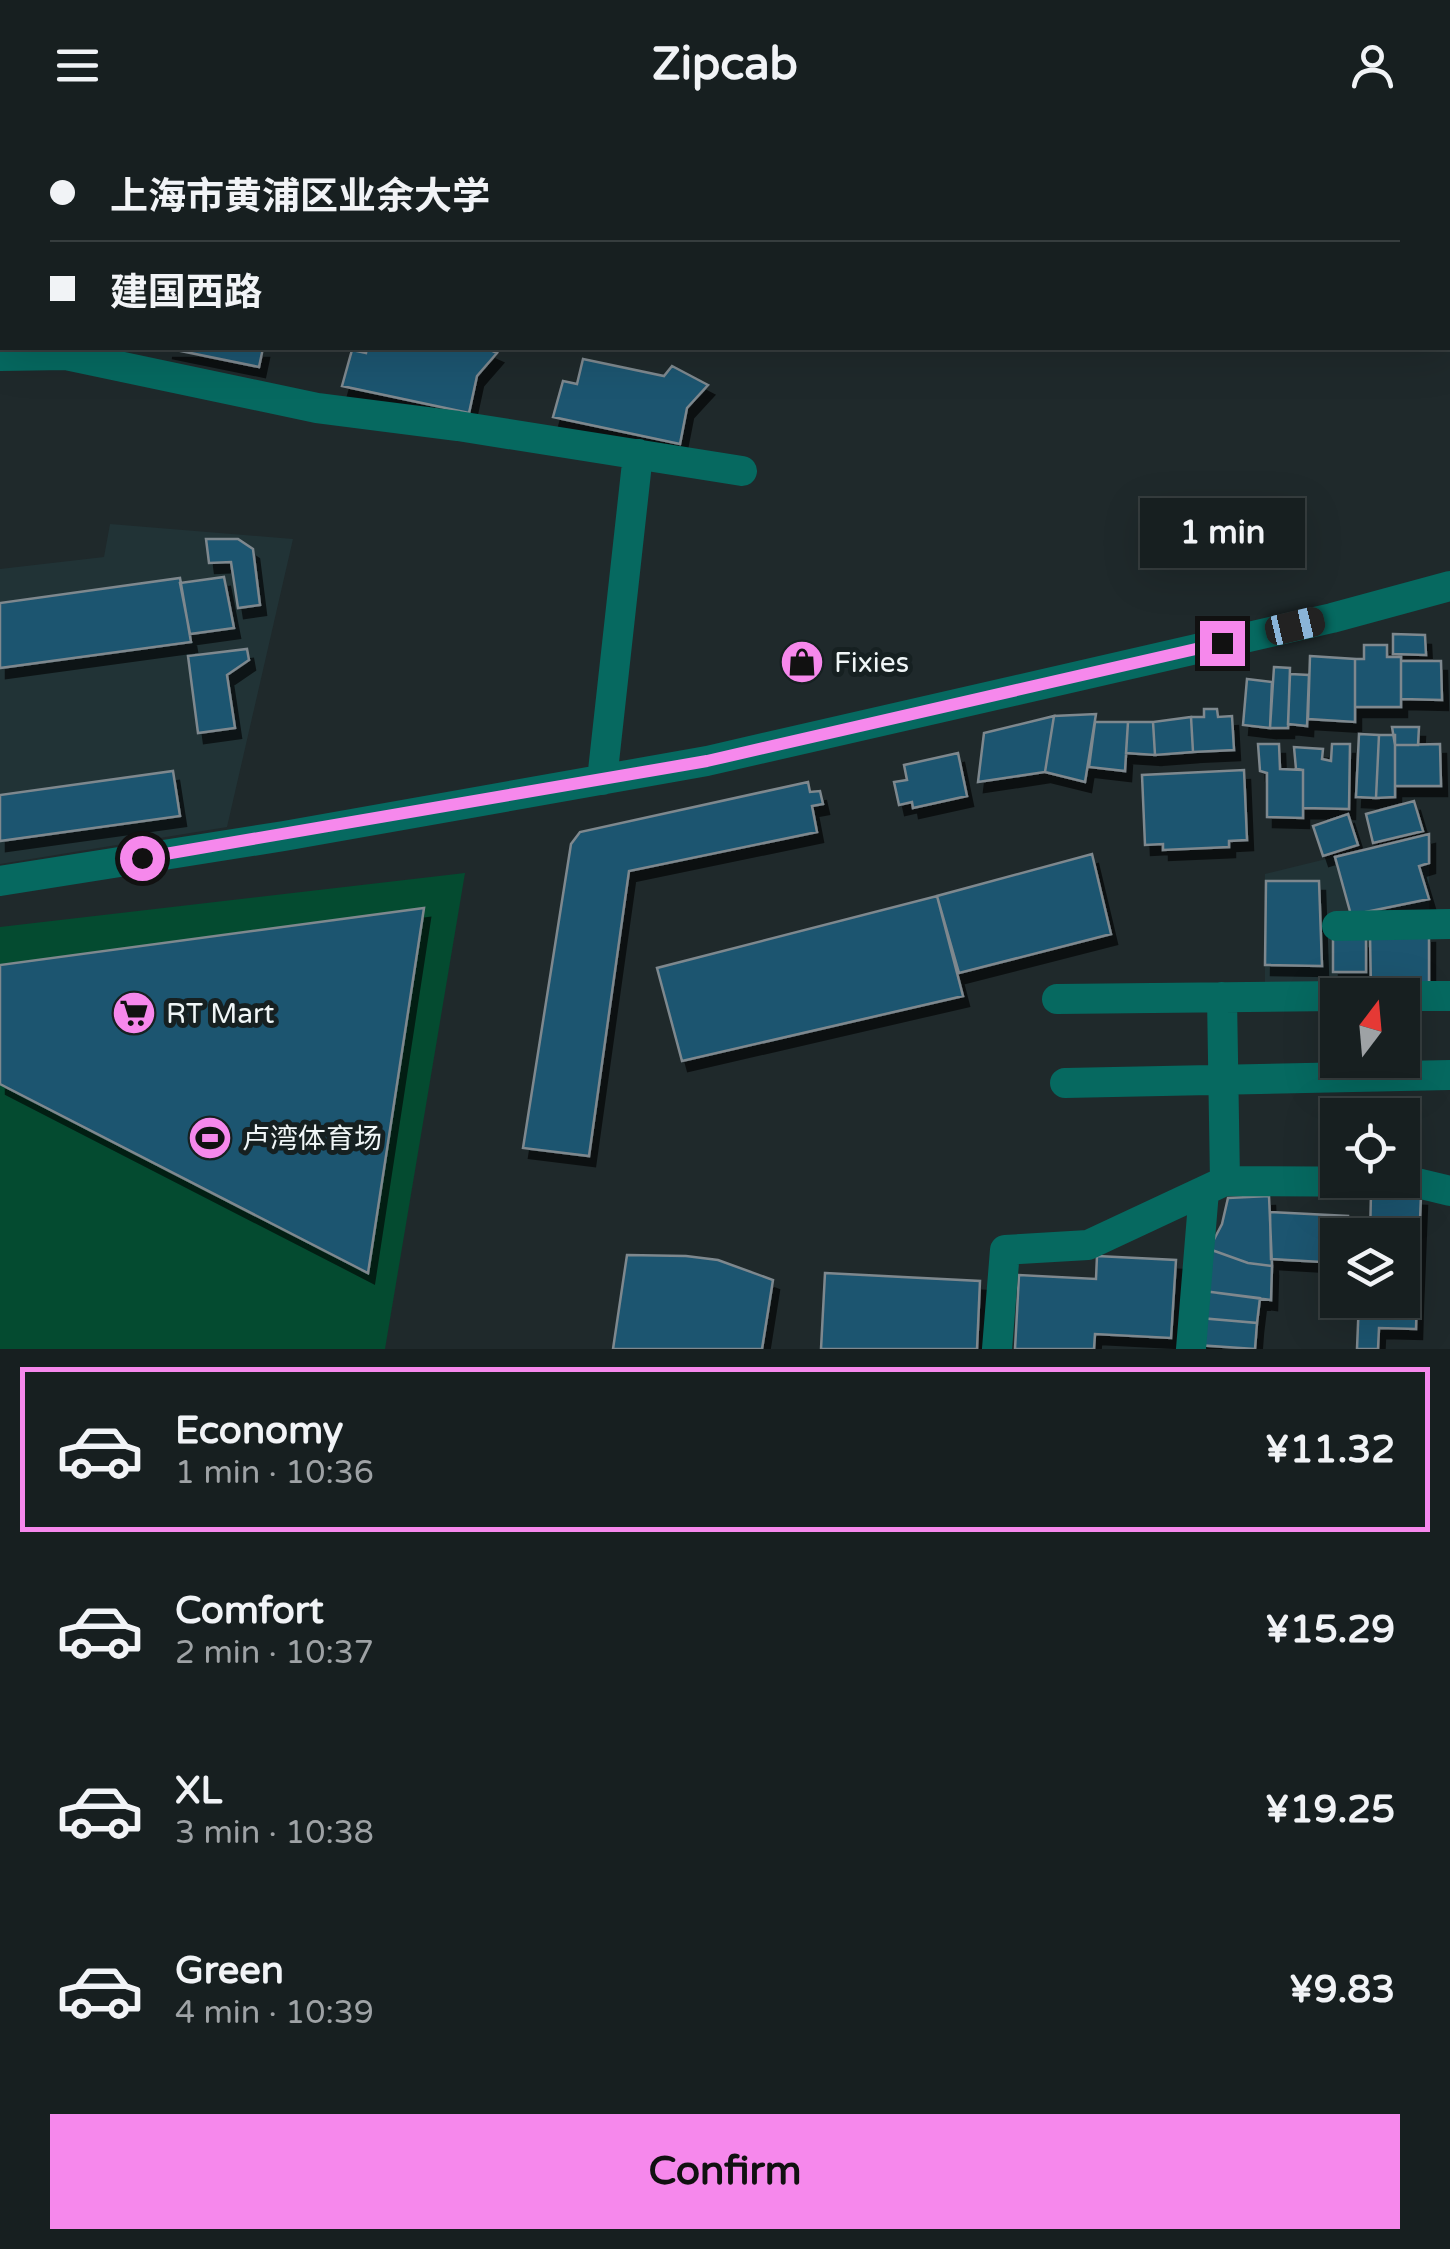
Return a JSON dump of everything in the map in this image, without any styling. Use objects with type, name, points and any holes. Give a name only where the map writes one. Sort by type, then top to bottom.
[{"type":"street","points":[[0,356],[66,355],[317,408],[742,471]]},
{"type":"street","points":[[602,780],[638,454]]},
{"type":"street","points":[[0,881],[284,836],[707,761],[1313,622],[1450,586]]},
{"type":"street","points":[[1337,926],[1450,924]]},
{"type":"street","points":[[1057,1000],[1320,996]]},
{"type":"street","points":[[1420,996],[1450,996]]},
{"type":"street","points":[[1190,1349],[1225,1080],[1222,997]]},
{"type":"street","points":[[1065,1084],[1450,1075]]},
{"type":"street","points":[[997,1349],[1004,1250],[1088,1245],[1214,1186],[1413,1182],[1450,1191]]},
{"type":"shaded area","points":[[110,524],[293,539],[227,827],[0,864],[0,569],[104,557]]},
{"type":"shaded area","points":[[1429,834],[1429,990],[1420,990],[1420,978],[1320,978],[1320,989],[1265,989],[1265,874]]},
{"type":"green space","name":"卢湾体育场","points":[[465,873],[385,1349],[0,1349],[0,927]]},
{"type":"building","points":[[176,350],[263,350],[259,367]]},
{"type":"building","points":[[352,350],[497,353],[477,376],[469,413],[342,386]]},
{"type":"building","points":[[583,359],[664,376],[672,366],[708,385],[687,408],[680,444],[553,417],[563,381],[577,384]]},
{"type":"building","points":[[206,539],[238,539],[253,549],[260,605],[238,608],[231,562],[209,563]]},
{"type":"building","points":[[224,577],[234,628],[190,634],[180,583]]},
{"type":"building","points":[[180,578],[191,642],[0,668],[0,603]]},
{"type":"building","points":[[1393,634],[1425,635],[1426,655],[1393,654]]},
{"type":"building","points":[[1364,645],[1387,645],[1387,657],[1401,657],[1401,707],[1355,707],[1355,659],[1364,659]]},
{"type":"building","points":[[247,649],[249,660],[227,675],[235,728],[198,733],[188,656]]},
{"type":"building","points":[[1310,656],[1355,659],[1355,722],[1308,719]]},
{"type":"building","points":[[1401,661],[1441,661],[1442,700],[1401,699]]},
{"type":"building","points":[[1274,667],[1290,668],[1288,728],[1270,728]]},
{"type":"building","points":[[1290,674],[1309,675],[1307,726],[1288,724]]},
{"type":"building","points":[[1247,679],[1272,682],[1270,728],[1243,725]]},
{"type":"building","points":[[1204,709],[1217,709],[1218,717],[1232,716],[1234,750],[1193,752],[1191,717],[1204,717]]},
{"type":"building","points":[[1096,714],[1085,782],[1045,772],[1054,716]]},
{"type":"building","points":[[1054,716],[1045,772],[978,782],[984,733]]},
{"type":"building","points":[[1191,717],[1193,752],[1155,755],[1153,722]]},
{"type":"building","points":[[1095,722],[1128,722],[1125,771],[1089,767]]},
{"type":"building","points":[[1128,722],[1153,722],[1155,755],[1126,753]]},
{"type":"building","points":[[1392,727],[1419,727],[1418,745],[1395,745]]},
{"type":"building","points":[[1359,734],[1379,735],[1376,798],[1356,797]]},
{"type":"building","points":[[1379,735],[1395,735],[1395,797],[1376,798]]},
{"type":"building","points":[[1258,744],[1279,744],[1280,769],[1303,770],[1303,818],[1267,817],[1267,773],[1260,771]]},
{"type":"building","points":[[1332,744],[1350,744],[1349,809],[1303,808],[1303,770],[1296,769],[1294,747],[1323,749],[1322,759],[1331,761]]},
{"type":"building","points":[[1440,744],[1441,786],[1395,786],[1395,745]]},
{"type":"building","points":[[958,753],[967,796],[913,808],[912,802],[899,805],[894,782],[907,780],[904,765]]},
{"type":"building","points":[[1244,770],[1247,840],[1229,841],[1229,847],[1163,850],[1163,844],[1145,845],[1142,775]]},
{"type":"building","points":[[173,771],[180,816],[0,841],[0,795]]},
{"type":"building","points":[[808,782],[810,792],[820,791],[823,804],[812,806],[817,832],[629,871],[589,1156],[523,1148],[571,844],[580,832]]},
{"type":"building","points":[[1414,801],[1423,831],[1373,843],[1366,814]]},
{"type":"building","points":[[1348,814],[1358,845],[1323,856],[1313,826]]},
{"type":"building","points":[[1429,834],[1429,863],[1419,866],[1429,899],[1351,915],[1335,857]]},
{"type":"building","points":[[1092,854],[1111,934],[959,973],[937,896]]},
{"type":"building","points":[[1266,881],[1319,881],[1322,966],[1265,965]]},
{"type":"building","points":[[937,896],[963,996],[682,1061],[657,968]]},
{"type":"building","points":[[424,908],[368,1273],[0,1084],[0,965]]},
{"type":"building","points":[[1429,933],[1429,990],[1420,990],[1420,978],[1371,978],[1370,935]]},
{"type":"building","points":[[1333,938],[1366,938],[1366,972],[1333,972]]},
{"type":"building","points":[[1269,1196],[1272,1266],[1248,1263],[1209,1249],[1222,1224],[1228,1198]]},
{"type":"building","points":[[1421,1196],[1420,1221],[1370,1218],[1371,1198]]},
{"type":"building","points":[[1270,1212],[1348,1216],[1320,1218],[1320,1262],[1271,1259]]},
{"type":"building","points":[[1209,1249],[1248,1263],[1272,1266],[1271,1300],[1203,1291]]},
{"type":"building","points":[[627,1255],[718,1260],[773,1280],[762,1349],[613,1349]]},
{"type":"building","points":[[1097,1256],[1176,1260],[1171,1338],[1095,1334],[1094,1349],[1015,1349],[1019,1275],[1096,1279]]},
{"type":"building","points":[[825,1273],[980,1281],[977,1349],[821,1349]]},
{"type":"building","points":[[1203,1291],[1260,1298],[1257,1323],[1200,1318]]},
{"type":"building","points":[[1200,1318],[1257,1323],[1255,1349],[1197,1345]]},
{"type":"building","points":[[1358,1318],[1416,1318],[1416,1329],[1379,1328],[1378,1349],[1357,1349]]},
{"type":"place","name":"Fixies","points":[[802,662]]},
{"type":"place","name":"RT Mart","points":[[134,1013]]},
{"type":"place","name":"卢湾体育场","points":[[210,1138]]},
{"type":"route","points":[[142,858],[707,761],[1222,643]]}]
